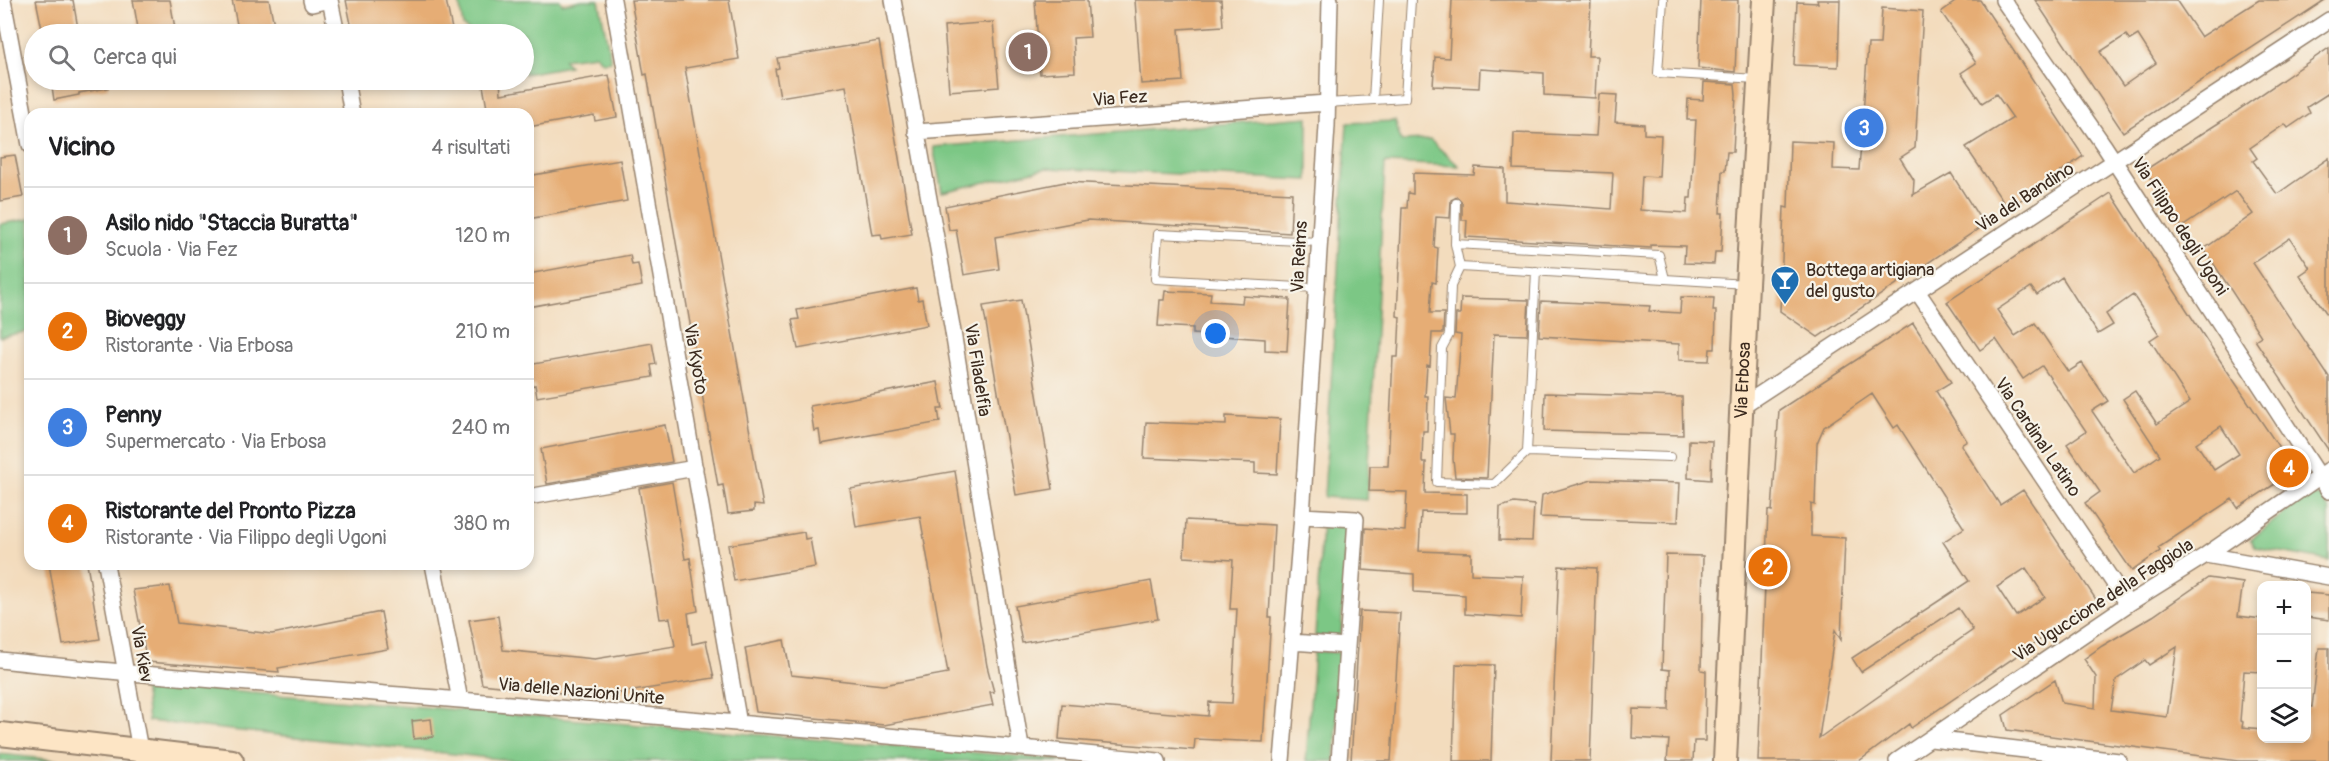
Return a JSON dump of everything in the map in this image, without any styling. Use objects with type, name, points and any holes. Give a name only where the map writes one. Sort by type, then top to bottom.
[{"type":"main road","name":"Via Erbosa","points":[[1725,761],[1747,284],[1764,0]]},
{"type":"main road","points":[[0,734],[232,761]]},
{"type":"street","points":[[3,0],[24,113]]},
{"type":"street","points":[[311,0],[312,4],[330,0],[335,24]]},
{"type":"street","name":"Via Kyoto","points":[[613,0],[740,724]]},
{"type":"street","name":"Via Filadelfia","points":[[893,0],[952,326],[1021,747]]},
{"type":"street","name":"Via Reims","points":[[1282,761],[1302,516],[1317,288],[1330,0]]},
{"type":"street","name":"Via Filippo degli Ugoni","points":[[2004,0],[2324,474],[2329,491]]},
{"type":"street","name":"Via del Bandino","points":[[1742,406],[2329,20]]},
{"type":"street","points":[[347,90],[351,108]]},
{"type":"street","name":"Via Fez","points":[[916,132],[1327,103]]},
{"type":"street","name":"Via Cardinal Latino","points":[[1917,291],[2128,604]]},
{"type":"street","points":[[534,496],[695,468]]},
{"type":"street","name":"Via Uguccione della Faggiola","points":[[1897,761],[2324,474]]},
{"type":"street","points":[[1302,516],[1356,519],[1339,761]]},
{"type":"street","points":[[2206,555],[2329,577]]},
{"type":"street","name":"Via Kiev","points":[[107,570],[140,750]]},
{"type":"street","points":[[434,570],[460,700]]},
{"type":"street","points":[[1292,642],[1347,646]]},
{"type":"street","name":"Via delle Nazioni Unite","points":[[0,660],[126,674],[1021,747],[1158,761]]},
{"type":"street","points":[[1931,739],[2119,761]]},
{"type":"lane","points":[[1373,100],[1379,0]]},
{"type":"lane","points":[[1327,103],[1405,98],[1411,0]]},
{"type":"lane","points":[[1663,0],[1658,73],[1758,80]]},
{"type":"lane","points":[[1456,204],[1455,244],[1460,267],[1451,286],[1449,335],[1442,348],[1437,482],[1494,484],[1527,452],[1536,271]]},
{"type":"lane","points":[[1317,288],[1155,279],[1158,234],[1319,242]]},
{"type":"lane","points":[[1455,244],[1659,255],[1665,279]]},
{"type":"lane","points":[[1460,267],[1747,284]]},
{"type":"lane","points":[[1527,452],[1670,457]]},
{"type":"green space","points":[[459,0],[560,0],[562,4],[582,0],[599,0],[611,61],[602,62],[596,55],[563,59],[569,66],[534,72],[534,24],[463,24]]},
{"type":"green space","points":[[1308,117],[1308,180],[1047,168],[942,192],[933,147]]},
{"type":"green space","points":[[1395,121],[1401,141],[1430,140],[1459,166],[1385,163],[1367,500],[1324,497],[1347,123]]},
{"type":"green space","points":[[24,220],[24,332],[0,337],[0,224]]},
{"type":"green space","points":[[2307,495],[2322,497],[2329,510],[2329,561],[2255,547],[2250,540]]},
{"type":"green space","points":[[1322,524],[1347,527],[1341,638],[1315,636]]},
{"type":"green space","points":[[1314,651],[1341,653],[1335,761],[1306,761]]},
{"type":"green space","points":[[144,684],[1077,761],[518,761],[148,721]]},
{"type":"green space","points":[[0,754],[63,761],[0,761]]},
{"type":"building","points":[[36,0],[73,0],[77,24],[41,24]]},
{"type":"building","points":[[133,0],[170,0],[174,24],[137,24]]},
{"type":"building","points":[[232,0],[269,0],[274,24],[237,24]]},
{"type":"building","points":[[346,0],[446,0],[451,24],[351,24]]},
{"type":"building","points":[[631,0],[729,0],[739,59],[685,68],[763,506],[754,505],[754,511],[728,514],[723,485],[718,486],[647,74],[644,75]]},
{"type":"building","points":[[1035,0],[1087,0],[1090,37],[1073,38],[1075,72],[1040,74]]},
{"type":"building","points":[[1135,0],[1221,0],[1223,26],[1179,29],[1183,81],[1141,84]]},
{"type":"building","points":[[1452,0],[1591,0],[1588,56],[1597,56],[1595,98],[1544,95],[1544,73],[1480,69],[1479,88],[1433,86],[1435,57],[1449,58]]},
{"type":"building","points":[[1701,0],[1738,0],[1735,72],[1698,68]]},
{"type":"building","points":[[1817,0],[1840,0],[1838,67],[1794,65],[1797,2],[1818,3]]},
{"type":"building","points":[[1958,0],[1980,0],[2083,156],[2008,209],[1966,147],[2013,118],[1996,94],[1982,103],[1961,73],[1976,63],[1941,12]]},
{"type":"building","points":[[2035,0],[2176,0],[2201,37],[2259,0],[2325,0],[2123,132]],"holes":[[[2126,35],[2130,40],[2138,35],[2156,63],[2123,86],[2100,52]]]},
{"type":"building","points":[[1882,8],[1923,11],[1915,148],[1900,158],[1914,180],[1913,195],[1951,173],[1984,225],[1818,337],[1780,311],[1784,207],[1788,208],[1790,141],[1834,143],[1833,169],[1859,170],[1868,44],[1880,44]]},
{"type":"building","points":[[993,22],[999,87],[949,91],[944,26]]},
{"type":"building","points":[[879,41],[912,234],[882,239],[881,234],[872,235],[846,86],[780,97],[775,69],[779,68],[777,58]]},
{"type":"building","points":[[2329,48],[2329,93],[2307,107],[2310,113],[2288,128],[2285,124],[2250,148],[2257,158],[2253,161],[2277,194],[2329,158],[2329,317],[2300,275],[2310,268],[2290,238],[2253,263],[2329,377],[2329,451],[2255,340],[2261,336],[2204,249],[2253,214],[2236,191],[2182,227],[2145,170]]},
{"type":"building","points":[[609,75],[617,117],[595,121],[594,115],[534,126],[534,108],[487,108],[484,90],[501,90],[501,94]]},
{"type":"building","points":[[1704,82],[1735,84],[1736,95],[1733,152],[1727,152],[1725,171],[1722,171],[1721,252],[1715,252],[1714,264],[1684,263],[1685,246],[1651,245],[1651,248],[1466,237],[1467,220],[1462,220],[1462,203],[1457,197],[1451,200],[1450,218],[1436,217],[1434,247],[1438,248],[1436,283],[1432,282],[1430,313],[1444,313],[1443,333],[1432,333],[1430,366],[1427,365],[1425,396],[1428,396],[1427,431],[1423,431],[1422,462],[1426,462],[1425,493],[1467,494],[1467,513],[1421,512],[1419,551],[1471,553],[1471,574],[1523,576],[1521,618],[1465,614],[1465,595],[1414,592],[1414,574],[1363,570],[1365,528],[1405,531],[1407,492],[1369,491],[1370,466],[1388,466],[1393,357],[1398,357],[1400,317],[1397,316],[1402,208],[1407,208],[1408,193],[1413,194],[1413,173],[1474,175],[1475,167],[1505,169],[1505,201],[1611,209],[1613,173],[1513,169],[1514,133],[1596,136],[1599,94],[1617,95],[1615,122],[1644,124],[1644,134],[1661,135],[1659,177],[1642,176],[1640,210],[1687,213],[1688,198],[1691,198],[1696,120],[1687,120],[1688,99],[1703,100]]},
{"type":"building","points":[[52,90],[96,90],[79,93],[79,95],[54,100]]},
{"type":"building","points":[[15,155],[23,197],[0,201],[0,157]]},
{"type":"building","points":[[620,160],[627,201],[534,218],[534,175]]},
{"type":"building","points":[[1065,182],[1292,193],[1290,233],[1088,220],[995,237],[999,269],[964,275],[956,229],[949,230],[945,206]]},
{"type":"building","points":[[2111,193],[2295,471],[2238,508],[2232,499],[2158,548],[2160,551],[2132,571],[2085,503],[2100,492],[2067,444],[2086,431],[2042,366],[2023,379],[1996,339],[1980,350],[1947,302]],"holes":[[[2062,277],[2098,334],[2113,325],[2106,314],[2133,295],[2159,334],[2150,340],[2190,402],[2157,424],[2135,391],[2123,399],[2160,455],[2134,473],[2092,411],[2108,401],[2082,363],[2068,372],[2035,323],[2015,336],[1997,310],[2031,287],[2037,295]],[[2221,426],[2239,454],[2214,470],[2196,443]]]},
{"type":"building","points":[[630,255],[632,265],[638,264],[642,286],[534,306],[534,273]]},
{"type":"building","points":[[916,288],[918,300],[922,299],[927,325],[798,349],[792,320],[799,319],[797,310]]},
{"type":"building","points":[[1165,291],[1211,293],[1210,301],[1242,303],[1243,296],[1290,299],[1287,351],[1265,350],[1265,339],[1193,334],[1193,328],[1158,326],[1160,300],[1164,300]]},
{"type":"building","points":[[1681,297],[1714,298],[1715,349],[1710,349],[1709,361],[1679,360],[1679,344],[1539,336],[1541,301],[1650,306],[1649,311],[1680,313]]},
{"type":"building","points":[[1461,298],[1529,300],[1527,335],[1494,334],[1487,478],[1455,477],[1454,434],[1450,434],[1446,398],[1456,399],[1461,335],[1455,334],[1456,314],[1460,314]]},
{"type":"building","points":[[1021,300],[1053,489],[1016,495],[983,306]]},
{"type":"building","points":[[1913,323],[1951,382],[1936,391],[1967,441],[1961,445],[2000,505],[2023,490],[2097,601],[1911,728],[1909,724],[1859,761],[1758,761],[1768,510],[1772,511],[1779,410]],"holes":[[[1872,394],[1894,428],[1898,425],[1964,528],[1943,542],[1969,581],[1852,658],[1861,672],[1958,608],[1973,630],[1819,738],[1835,630],[1841,640],[1845,538],[1811,536],[1811,504],[1815,505],[1817,443],[1824,427]],[[2026,568],[2045,597],[2016,616],[1997,587]]]},
{"type":"building","points":[[652,343],[656,364],[651,365],[653,377],[537,397],[534,385],[534,364]]},
{"type":"building","points":[[938,382],[943,409],[938,409],[940,422],[821,444],[819,430],[814,431],[810,406]]},
{"type":"building","points":[[1545,393],[1682,397],[1683,435],[1544,431]]},
{"type":"building","points":[[1226,416],[1280,419],[1277,474],[1255,473],[1255,463],[1144,458],[1146,422],[1226,425]]},
{"type":"building","points":[[665,425],[672,462],[547,484],[541,449]]},
{"type":"building","points":[[1689,440],[1712,441],[1711,480],[1688,478]]},
{"type":"building","points":[[955,471],[987,666],[994,692],[990,692],[993,705],[884,725],[756,712],[745,648],[784,640],[791,675],[883,685],[948,673],[920,516],[856,527],[850,489]]},
{"type":"building","points":[[1592,480],[1680,483],[1678,522],[1540,517],[1542,495]]},
{"type":"building","points":[[672,482],[685,559],[690,558],[698,611],[688,613],[692,644],[706,641],[714,678],[596,697],[482,684],[469,620],[498,616],[503,650],[595,659],[675,646],[670,618],[660,619],[639,488]]},
{"type":"building","points":[[1514,503],[1534,505],[1532,541],[1499,540],[1500,507]]},
{"type":"building","points":[[1186,520],[1274,525],[1263,742],[1195,739],[1194,750],[1059,739],[1062,704],[1208,716],[1209,702],[1232,703],[1237,609],[1230,609],[1233,560],[1184,557]]},
{"type":"building","points":[[804,532],[805,539],[810,538],[815,567],[734,581],[728,545]]},
{"type":"building","points":[[1666,555],[1703,556],[1701,670],[1706,671],[1705,741],[1694,741],[1693,761],[1667,761],[1669,740],[1632,738],[1633,709],[1669,710],[1670,670],[1662,669]]},
{"type":"building","points":[[1559,566],[1597,568],[1590,761],[1551,761]]},
{"type":"building","points":[[50,570],[88,570],[100,639],[63,645]]},
{"type":"building","points":[[2208,578],[2243,583],[2238,616],[2257,618],[2257,672],[2244,671],[2240,721],[2243,722],[2242,727],[2257,728],[2257,743],[2311,743],[2311,707],[2319,648],[2329,648],[2329,761],[2238,761],[2007,730],[2003,715],[2055,680],[2062,703],[2095,708],[2096,677],[2084,659],[2153,616]],"holes":[[[2177,647],[2167,717],[2111,710],[2116,680],[2145,660],[2149,665]]]},
{"type":"building","points":[[1151,581],[1158,619],[1022,643],[1015,606]]},
{"type":"building","points":[[170,586],[177,623],[272,634],[381,612],[388,649],[278,668],[279,672],[147,662],[133,590]]},
{"type":"building","points":[[2311,593],[2329,595],[2329,620],[2311,618]]},
{"type":"building","points":[[1360,611],[1400,613],[1391,761],[1351,761]]},
{"type":"building","points":[[1456,664],[1494,665],[1491,761],[1453,761]]},
{"type":"building","points":[[431,719],[433,737],[414,739],[412,721]]},
{"type":"place","name":"Asilo nido \"Staccia Buratta\"","points":[[1028,52]]},
{"type":"place","name":"Penny","points":[[1864,128]]},
{"type":"place","name":"Bottega artigiana del gusto","points":[[1785,306]]},
{"type":"place","name":"Ristorante del Pronto Pizza","points":[[2289,468]]},
{"type":"place","name":"Bioveggy","points":[[1768,567]]}]
